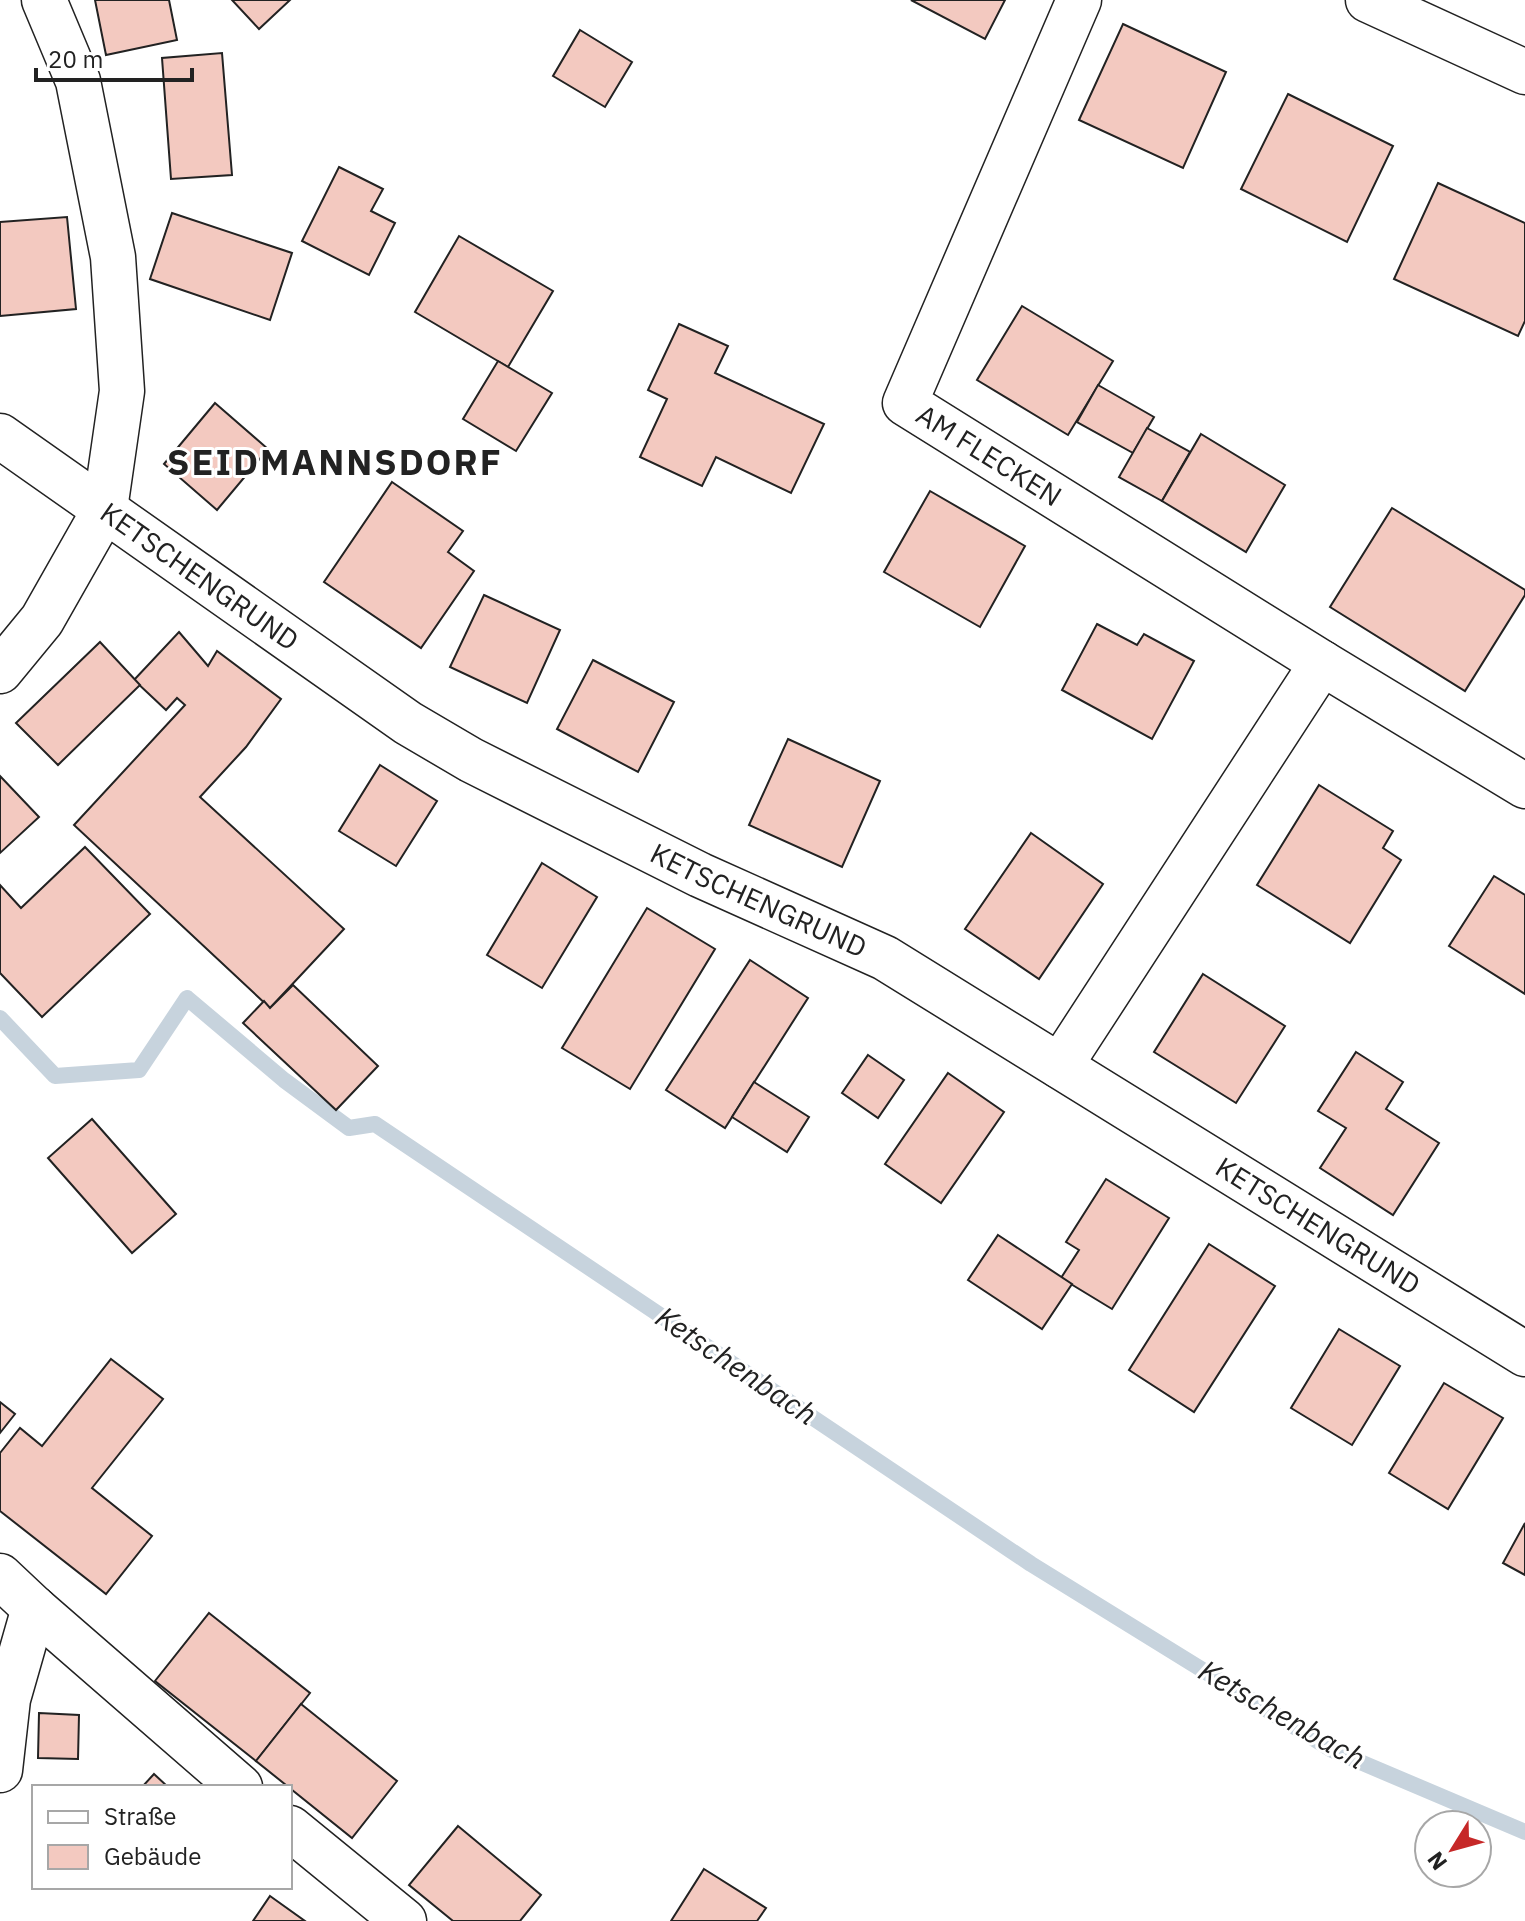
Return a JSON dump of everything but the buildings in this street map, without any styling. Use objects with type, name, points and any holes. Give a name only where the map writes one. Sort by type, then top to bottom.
[{"type":"street","points":[[0,671],[42,620],[105,509],[122,391],[113,257],[78,81],[44,0]]},
{"type":"street","name":"AM FLECKEN","points":[[1079,0],[905,403],[1525,786]]},
{"type":"street","points":[[1368,0],[1525,72]]},
{"type":"street","name":"KETSCHENGRUND","points":[[0,436],[408,723],[471,760],[700,875],[885,958],[1525,1354]]},
{"type":"street","points":[[1060,1066],[1322,663]]},
{"type":"street","points":[[0,1576],[238,1785]]},
{"type":"street","points":[[0,1770],[8,1699],[34,1608]]},
{"type":"street","points":[[292,1830],[404,1921]]},
{"type":"waterway","name":"Ketschenbach","points":[[0,1018],[55,1076],[139,1070],[187,998],[284,1080],[349,1128],[375,1124],[1031,1564],[1332,1750],[1525,1832]]},
{"type":"district","name":"SEIDMANNSDORF","points":[[335,462]]}]
